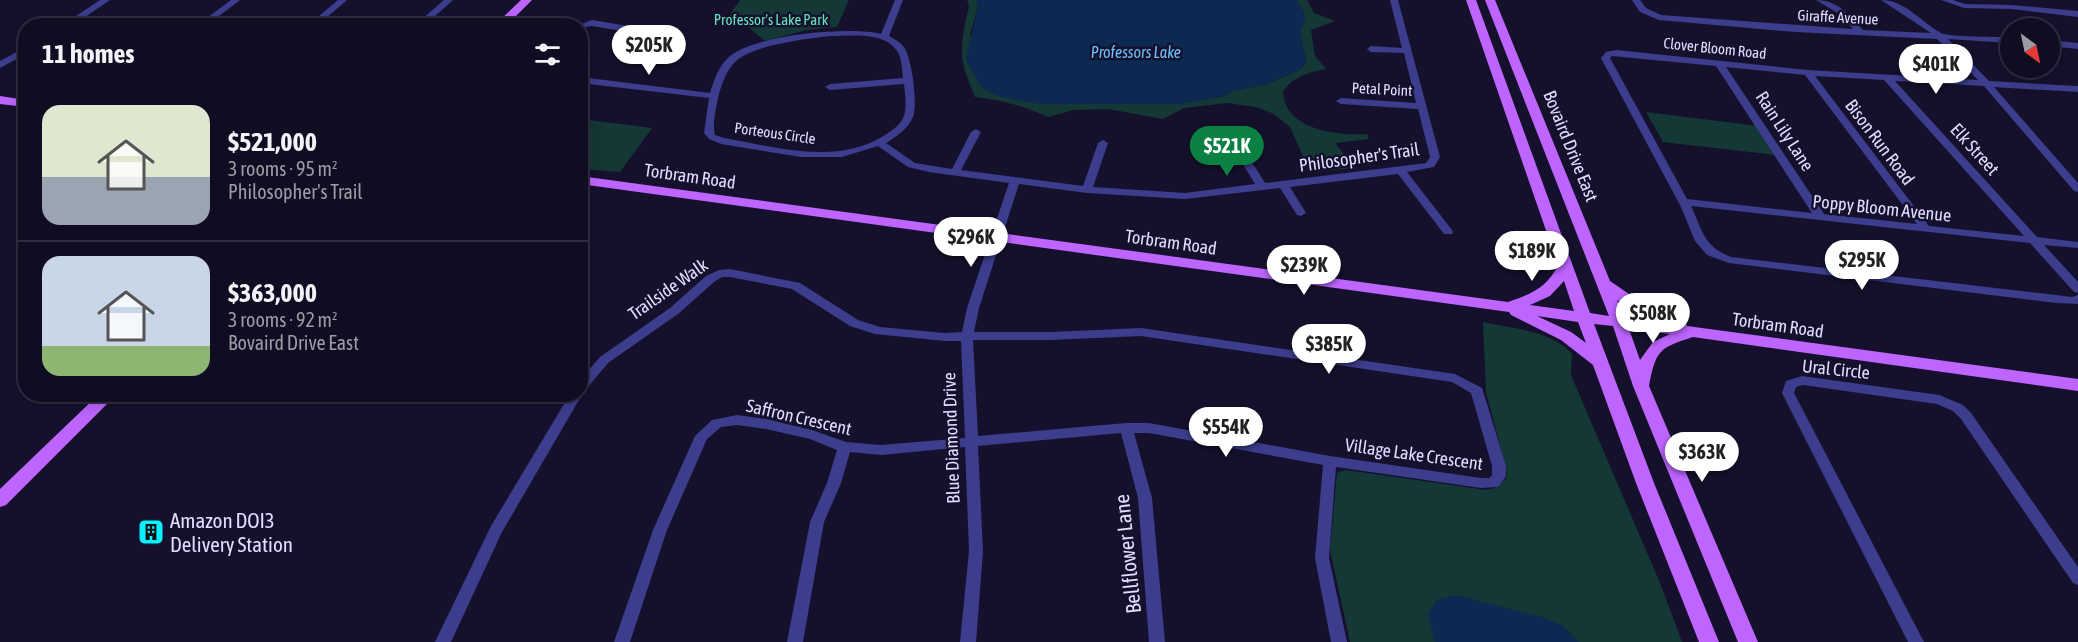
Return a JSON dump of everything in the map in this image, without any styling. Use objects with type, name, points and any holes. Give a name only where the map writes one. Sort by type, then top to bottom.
[{"type":"main road","points":[[508,18],[528,0]]},
{"type":"main road","points":[[1471,0],[1600,362],[1645,483],[1709,642]]},
{"type":"main road","name":"Bovaird Drive East","points":[[1490,0],[1619,322],[1641,386],[1748,642]]},
{"type":"main road","points":[[0,100],[18,103]]},
{"type":"main road","name":"Torbram Road","points":[[588,181],[2078,385]]},
{"type":"main road","points":[[1506,307],[1528,302],[1547,293],[1559,282],[1565,266]]},
{"type":"main road","points":[[1604,284],[1636,307],[1675,322],[1693,333]]},
{"type":"main road","points":[[1506,307],[1566,336],[1600,362]]},
{"type":"main road","points":[[1641,386],[1648,355],[1654,348],[1672,339],[1693,333]]},
{"type":"main road","points":[[0,500],[101,402]]},
{"type":"street","points":[[78,18],[106,0]]},
{"type":"street","points":[[211,18],[236,0]]},
{"type":"street","points":[[321,18],[343,0]]},
{"type":"street","points":[[428,18],[450,0]]},
{"type":"street","points":[[885,37],[899,0]]},
{"type":"street","name":"Philosopher's Trail","points":[[879,142],[912,165],[1087,190],[1185,196],[1400,171],[1430,165],[1435,157],[1394,0]]},
{"type":"street","name":"Giraffe Avenue","points":[[1636,0],[1643,10],[1659,17],[1795,29],[2000,39]]},
{"type":"street","points":[[1820,0],[1844,13],[1860,32]]},
{"type":"street","points":[[1885,0],[1916,18],[1938,35],[1986,84],[2078,189]]},
{"type":"street","points":[[1945,0],[1964,6],[2078,14]]},
{"type":"street","points":[[588,24],[646,32]]},
{"type":"street","name":"Porteous Circle","points":[[830,33],[885,37],[900,47],[905,54],[906,81],[910,114],[904,124],[879,142],[848,152],[829,155],[721,141],[709,133],[713,96],[732,59],[743,52],[805,36],[830,33]]},
{"type":"street","points":[[2060,44],[2078,46]]},
{"type":"street","points":[[1371,49],[1408,51]]},
{"type":"street","name":"Clover Bloom Road","points":[[1683,202],[1605,58],[1609,54],[1888,79],[2078,89]]},
{"type":"street","points":[[0,65],[18,55]]},
{"type":"street","name":"Rain Lily Lane","points":[[1719,64],[1821,218]]},
{"type":"street","name":"Bison Run Road","points":[[1808,73],[1927,230]]},
{"type":"street","name":"Elk Street","points":[[1888,79],[2078,289]]},
{"type":"street","points":[[588,81],[713,96]]},
{"type":"street","points":[[830,87],[906,81]]},
{"type":"street","name":"Petal Point","points":[[1341,101],[1422,106]]},
{"type":"street","points":[[955,172],[976,132]]},
{"type":"street","points":[[1230,135],[1262,187]]},
{"type":"street","points":[[1087,190],[1103,143]]},
{"type":"street","points":[[1400,171],[1449,232]]},
{"type":"street","name":"Blue Diamond Drive","points":[[968,642],[976,551],[967,336],[973,308],[1015,179]]},
{"type":"street","points":[[1283,184],[1301,213]]},
{"type":"street","points":[[1683,202],[1701,241],[1711,253],[1729,260],[2056,299],[2074,301],[2078,299]]},
{"type":"street","name":"Poppy Bloom Avenue","points":[[1683,202],[2078,245]]},
{"type":"street","name":"Trailside Walk","points":[[588,379],[604,360],[674,311],[710,279],[719,274],[748,275],[796,286],[854,324],[879,331],[945,337],[967,336]]},
{"type":"street","name":"Village Lake Crescent","points":[[967,336],[1051,336],[1141,332],[1455,378],[1477,391],[1499,466],[1499,476],[1493,483],[1481,483],[1330,461],[1149,428],[1126,428],[971,442]]},
{"type":"street","name":"Ural Circle","points":[[1916,642],[1788,393],[1791,384],[1802,380],[1939,400],[1958,408],[1966,416],[2078,579]]},
{"type":"street","points":[[443,642],[496,530],[573,402]]},
{"type":"street","name":"Saffron Crescent","points":[[622,642],[660,530],[702,436],[717,423],[737,420],[766,424],[812,435],[845,447],[880,450],[971,442]]},
{"type":"street","name":"Bellflower Lane","points":[[1126,428],[1145,498],[1157,642]]},
{"type":"street","points":[[795,642],[817,522],[834,483],[845,447]]},
{"type":"street","points":[[1330,461],[1322,558],[1339,642]]},
{"type":"green space","name":"Professor's Lake Park","points":[[740,0],[849,0],[837,27],[806,30],[765,41],[731,13]]},
{"type":"green space","points":[[967,0],[976,0],[978,6],[970,35],[1025,101],[1043,104],[1181,104],[1224,96],[1235,90],[1267,84],[1301,69],[1306,62],[1300,31],[1304,13],[1296,0],[1307,0],[1314,13],[1335,21],[1311,30],[1315,56],[1326,69],[1307,74],[1291,82],[1283,92],[1286,105],[1293,115],[1314,128],[1342,134],[1367,134],[1369,139],[1335,143],[1355,168],[1310,172],[1290,127],[1274,114],[1256,107],[1227,103],[1184,108],[1163,119],[1108,109],[1073,110],[1048,117],[1013,104],[975,97],[965,71],[962,52],[969,5]]},
{"type":"green space","points":[[1646,112],[1758,126],[1776,155],[1663,142]]},
{"type":"green space","points":[[588,120],[652,128],[620,172],[588,170]]},
{"type":"green space","points":[[1483,322],[1543,335],[1554,340],[1572,354],[1571,375],[1660,583],[1682,642],[1350,642],[1330,550],[1337,473],[1346,470],[1486,490],[1495,488],[1506,478],[1507,472],[1486,392]]},
{"type":"water","name":"Professors Lake","points":[[976,0],[1296,0],[1304,13],[1305,21],[1300,31],[1306,62],[1301,69],[1267,84],[1235,90],[1224,96],[1181,104],[1043,104],[1011,99],[995,95],[983,88],[966,60],[978,6]]},
{"type":"water","points":[[1456,595],[1542,617],[1562,625],[1579,642],[1435,642],[1428,613],[1437,600]]},
{"type":"place","name":"Amazon DOI3 Delivery Station","points":[[151,532]]}]
